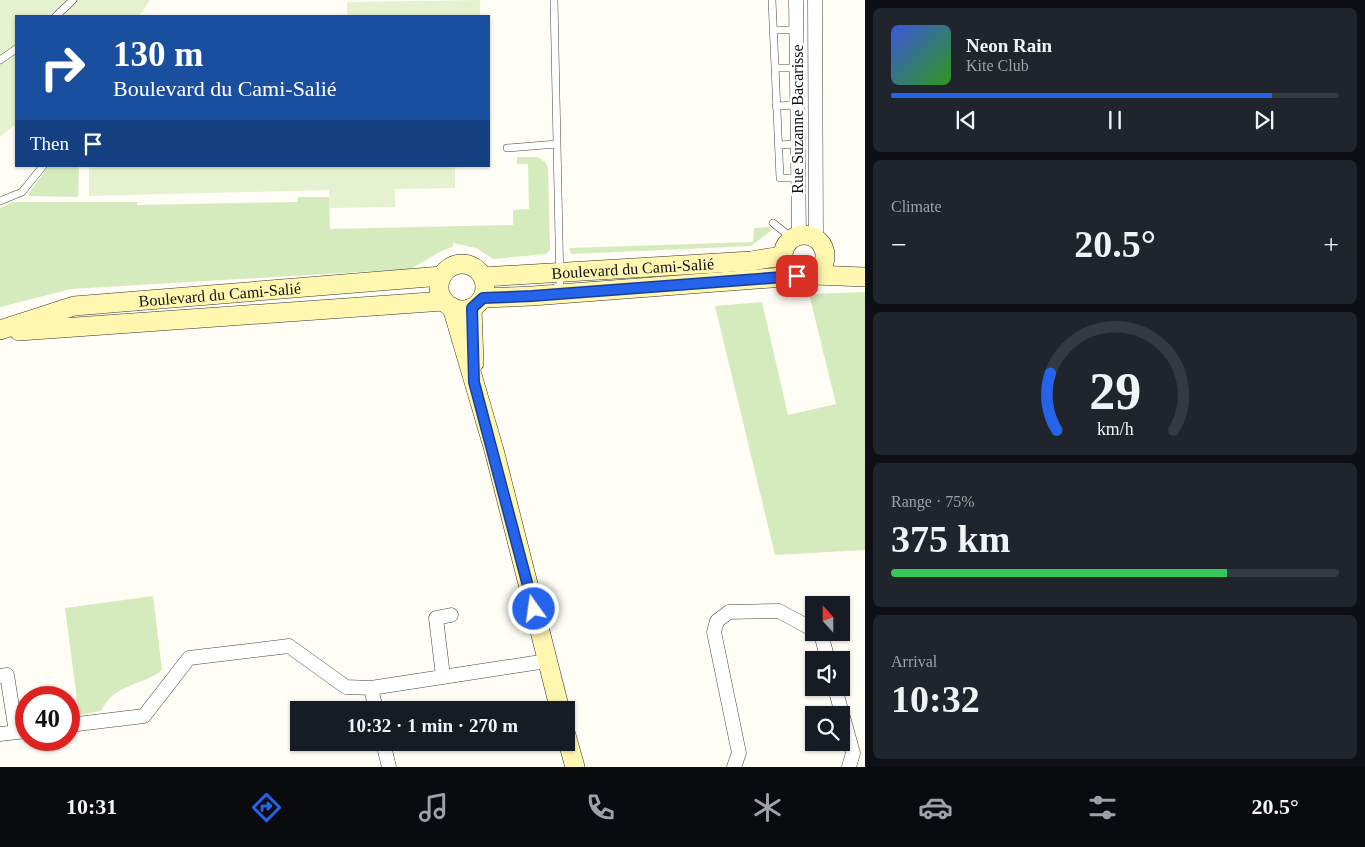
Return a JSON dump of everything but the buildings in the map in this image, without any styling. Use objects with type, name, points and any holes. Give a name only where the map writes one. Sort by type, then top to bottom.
[{"type":"street","name":"Rue Suzanne Bacarisse","points":[[796,0],[798,178],[808,241]]},
{"type":"street","name":"Rue Suzanne Bacarisse","points":[[808,241],[815,0]]},
{"type":"street","points":[[808,241],[822,266],[805,276],[786,269],[782,256],[787,243],[808,241]]},
{"type":"street","name":"Boulevard du Cami-Salié","points":[[808,241],[865,277]]},
{"type":"street","name":"Boulevard du Cami-Salié","points":[[483,277],[751,261],[782,256]]},
{"type":"street","points":[[474,382],[477,303],[485,291],[483,277],[479,271],[467,264],[452,266],[442,276],[440,289],[448,304],[474,382],[558,701]]},
{"type":"street","name":"Boulevard du Cami-Salié","points":[[0,331],[74,306],[442,276]]},
{"type":"street","name":"Boulevard du Cami-Salié","points":[[477,303],[532,296],[805,276],[865,277]]},
{"type":"street","points":[[448,304],[458,310],[477,303]]},
{"type":"street","name":"Boulevard du Cami-Salié","points":[[0,331],[448,304]]},
{"type":"street","points":[[734,767],[739,753],[714,632],[717,621],[730,612],[779,611],[805,625]]},
{"type":"street","points":[[443,676],[436,618],[451,615]]},
{"type":"street","points":[[80,725],[144,716],[189,658],[289,646],[346,687],[371,688],[547,661]]},
{"type":"street","points":[[0,676],[7,675],[15,708]]},
{"type":"street","points":[[371,688],[374,701]]},
{"type":"street","points":[[837,696],[852,753],[849,767]]},
{"type":"street","points":[[0,734],[15,733]]},
{"type":"street","points":[[385,751],[389,767]]},
{"type":"street","points":[[570,751],[575,767]]},
{"type":"lane","points":[[57,15],[73,0]]},
{"type":"lane","points":[[532,296],[560,286],[554,0]]},
{"type":"lane","points":[[772,0],[780,178],[798,178]]},
{"type":"lane","points":[[773,30],[796,30]]},
{"type":"lane","points":[[0,60],[15,50]]},
{"type":"lane","points":[[775,68],[797,68]]},
{"type":"lane","points":[[776,106],[797,106]]},
{"type":"lane","points":[[507,148],[557,144]]},
{"type":"lane","points":[[778,145],[798,144]]},
{"type":"lane","points":[[0,200],[22,192],[42,167]]},
{"type":"lane","points":[[773,223],[808,241]]},
{"type":"green space","points":[[0,0],[150,0],[140,15],[15,15],[15,125],[0,137]]},
{"type":"green space","points":[[480,0],[480,15],[347,15],[347,2]]},
{"type":"green space","points":[[517,157],[538,157],[546,163],[548,168],[550,250],[546,254],[493,259],[476,248],[453,243],[453,247],[443,250],[410,269],[71,289],[0,307],[0,208],[12,202],[137,202],[137,205],[297,202],[298,197],[329,197],[330,229],[513,225],[513,210],[529,209],[528,164],[517,164]]},
{"type":"green space","points":[[48,167],[79,167],[78,197],[29,196],[28,194]]},
{"type":"green space","points":[[89,167],[455,167],[455,188],[395,189],[395,207],[329,208],[329,190],[89,196]]},
{"type":"green space","points":[[770,227],[772,230],[751,246],[571,254],[569,248],[753,242],[754,228]]},
{"type":"green space","points":[[865,292],[865,550],[775,555],[715,306],[762,302],[788,415],[836,404],[809,294]]},
{"type":"green space","points":[[153,596],[162,670],[146,680],[121,690],[107,702],[101,711],[80,715],[80,686],[75,686],[65,608]]},
{"type":"route","points":[[534,609],[496,459],[474,382],[472,308],[483,298],[797,276]]}]
